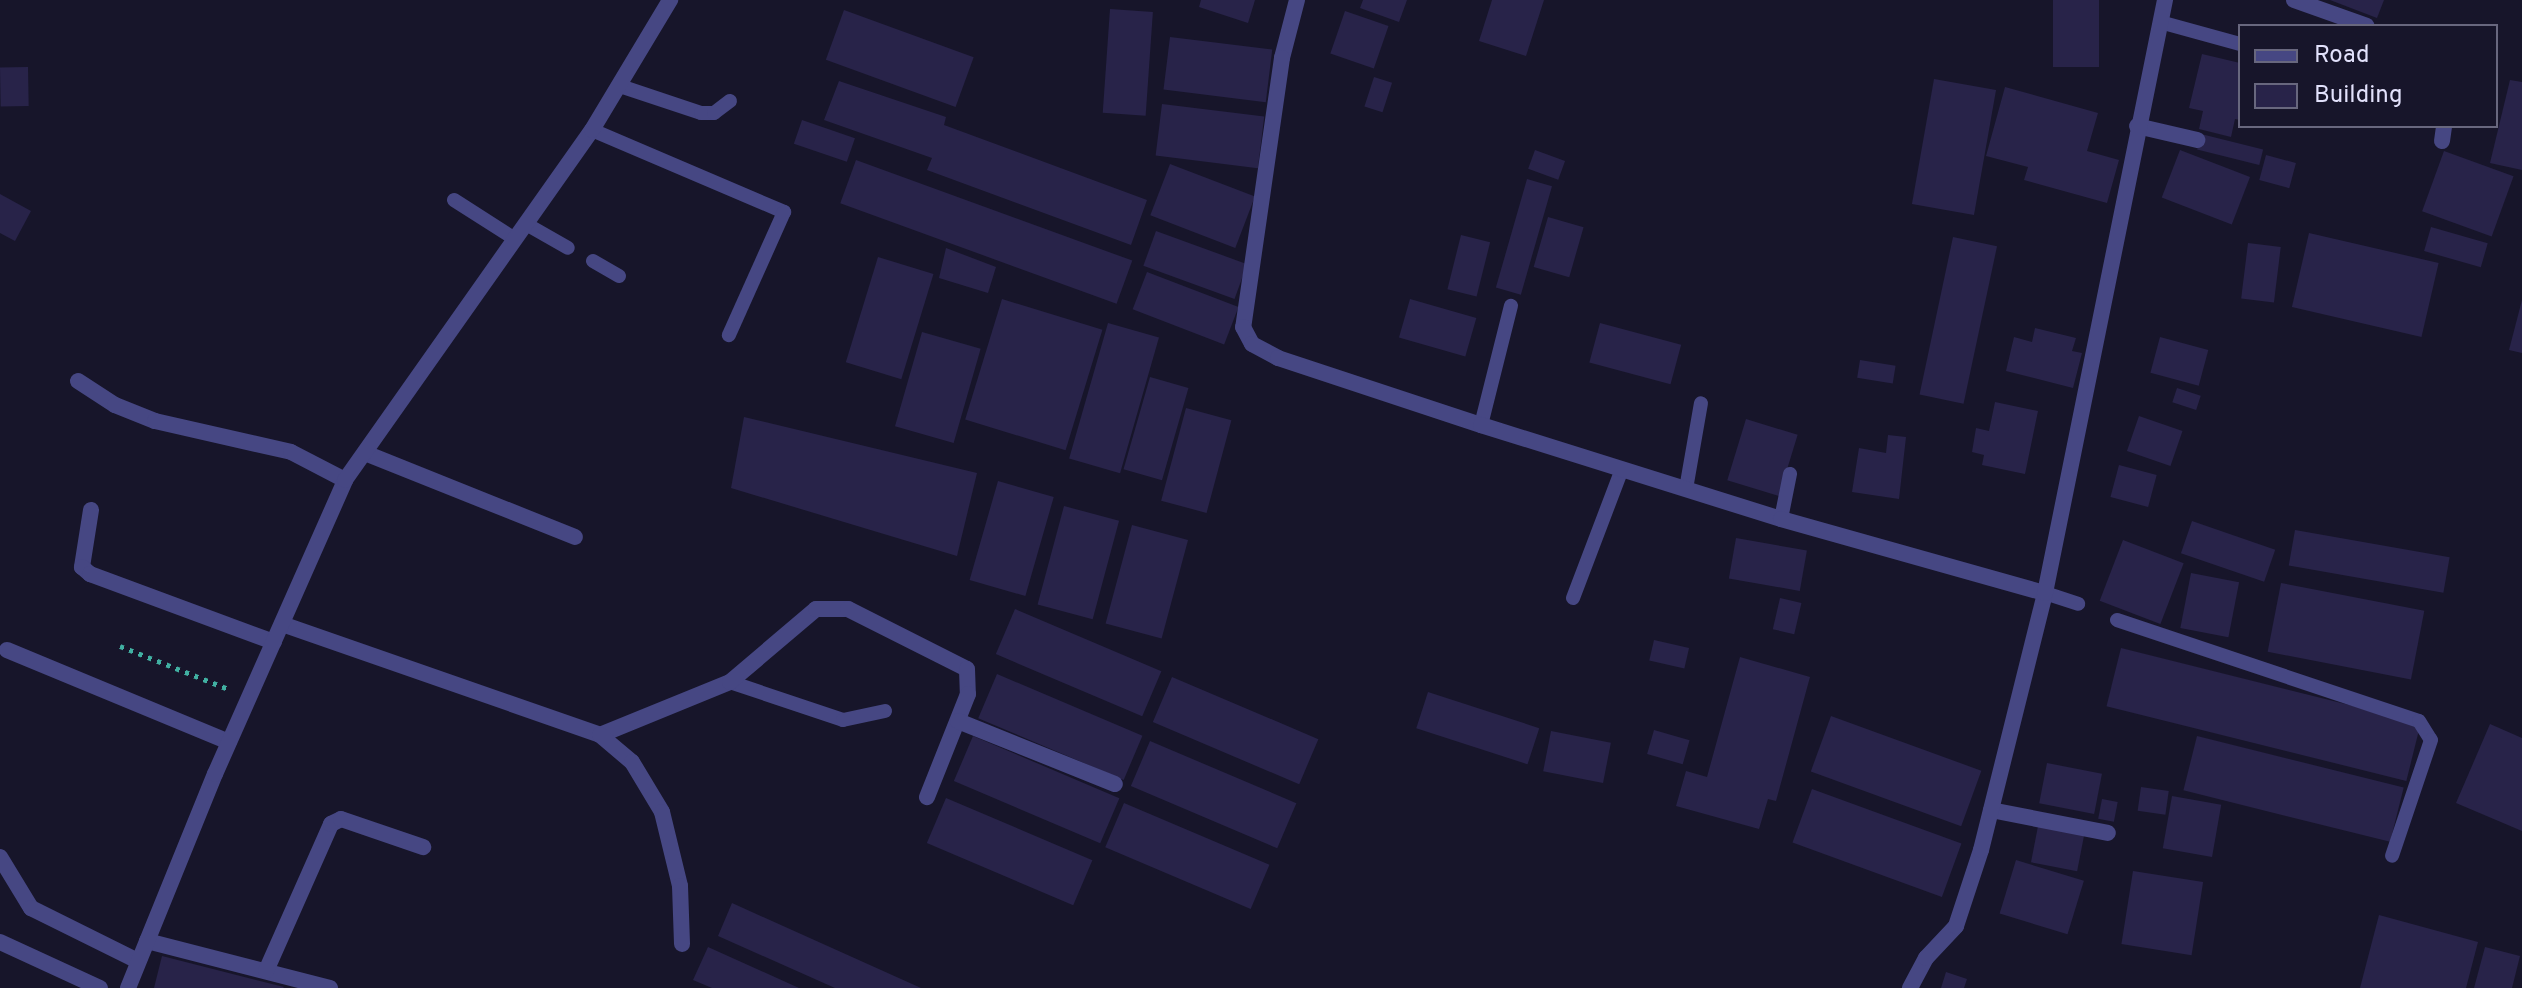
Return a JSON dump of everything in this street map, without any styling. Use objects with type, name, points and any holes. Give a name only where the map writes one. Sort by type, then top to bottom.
[{"type":"street","points":[[128,988],[229,742],[345,480],[592,130],[670,0]]},
{"type":"street","points":[[1297,0],[1282,58],[1243,327],[1252,344],[1278,358],[1481,425],[1781,519],[2045,593]]},
{"type":"street","points":[[1910,988],[1926,958],[1956,926],[1991,810],[2045,593],[2137,126],[2165,0]]},
{"type":"street","points":[[2294,0],[2361,24]]},
{"type":"street","points":[[2137,126],[2197,140]]},
{"type":"street","points":[[78,381],[115,405],[155,421],[291,452],[345,480]]},
{"type":"street","points":[[365,453],[575,537]]},
{"type":"street","points":[[91,510],[82,567],[90,574],[274,642]]},
{"type":"street","points":[[600,735],[730,682],[785,630],[828,605],[848,609],[967,669],[968,694],[927,797]]},
{"type":"street","points":[[282,624],[600,735],[632,762],[662,812],[680,886],[682,944]]},
{"type":"street","points":[[7,650],[229,742]]},
{"type":"street","points":[[958,721],[1115,784]]},
{"type":"street","points":[[1991,810],[2108,833]]},
{"type":"street","points":[[266,971],[331,824],[341,819],[423,847]]},
{"type":"street","points":[[0,857],[31,908],[138,961]]},
{"type":"street","points":[[147,941],[330,988]]},
{"type":"street","points":[[0,942],[100,988]]},
{"type":"lane","points":[[2160,22],[2238,43]]},
{"type":"lane","points":[[620,86],[701,113],[714,113],[730,101]]},
{"type":"lane","points":[[592,130],[784,212],[729,335]]},
{"type":"lane","points":[[454,200],[515,239]]},
{"type":"lane","points":[[526,224],[568,248]]},
{"type":"lane","points":[[593,261],[619,276]]},
{"type":"lane","points":[[1481,425],[1511,306]]},
{"type":"lane","points":[[1686,489],[1701,403]]},
{"type":"lane","points":[[1573,598],[1622,469]]},
{"type":"lane","points":[[1781,519],[1790,474]]},
{"type":"lane","points":[[2045,593],[2078,604]]},
{"type":"lane","points":[[2117,620],[2419,721],[2431,740],[2392,856]]},
{"type":"lane","points":[[730,682],[843,720],[885,711]]},
{"type":"path","points":[[120,646],[249,697]]},
{"type":"building","points":[[1201,0],[1255,0],[1248,23],[1199,7]]},
{"type":"building","points":[[1363,0],[1407,0],[1399,22],[1360,8]]},
{"type":"building","points":[[1492,0],[1544,0],[1526,56],[1479,41]]},
{"type":"building","points":[[2053,0],[2099,0],[2099,67],[2053,67]]},
{"type":"building","points":[[2330,0],[2384,0],[2377,18]]},
{"type":"building","points":[[1110,9],[1153,12],[1146,116],[1103,113]]},
{"type":"building","points":[[844,10],[974,57],[956,107],[826,60]]},
{"type":"building","points":[[1345,11],[1388,26],[1374,69],[1330,54]]},
{"type":"building","points":[[1170,37],[1272,50],[1266,102],[1164,90]]},
{"type":"building","points":[[2202,54],[2238,63],[2238,120],[2235,119],[2231,137],[2199,129],[2203,111],[2189,108]]},
{"type":"building","points":[[0,67],[28,67],[29,106],[1,106]]},
{"type":"building","points":[[1374,77],[1392,83],[1382,112],[1364,106]]},
{"type":"building","points":[[1934,79],[1996,90],[1974,215],[1912,204]]},
{"type":"building","points":[[2510,80],[2522,82],[2522,170],[2490,163]]},
{"type":"building","points":[[839,81],[946,117],[944,125],[1147,200],[1131,245],[927,170],[932,158],[824,120]]},
{"type":"building","points":[[2005,87],[2098,113],[2087,151],[2119,160],[2107,203],[2024,180],[2028,167],[1986,156]]},
{"type":"building","points":[[1162,104],[1264,117],[1258,168],[1156,156]]},
{"type":"building","points":[[802,120],[855,138],[847,162],[794,144]]},
{"type":"building","points":[[2201,134],[2263,149],[2259,165],[2197,150]]},
{"type":"building","points":[[1535,150],[1565,161],[1558,180],[1528,169]]},
{"type":"building","points":[[2180,150],[2250,177],[2232,224],[2162,198]]},
{"type":"building","points":[[2444,151],[2514,176],[2492,236],[2422,211]]},
{"type":"building","points":[[2266,155],[2296,163],[2289,188],[2259,180]]},
{"type":"building","points":[[856,160],[1132,261],[1117,304],[840,203]]},
{"type":"building","points":[[1170,164],[1255,197],[1235,248],[1150,215]]},
{"type":"building","points":[[1527,179],[1552,186],[1521,295],[1496,288]]},
{"type":"building","points":[[0,194],[31,211],[15,241],[0,233]]},
{"type":"building","points":[[1548,217],[1584,227],[1569,277],[1534,267]]},
{"type":"building","points":[[2431,227],[2488,243],[2481,267],[2424,251]]},
{"type":"building","points":[[1156,231],[1247,264],[1234,299],[1143,266]]},
{"type":"building","points":[[2309,233],[2439,263],[2421,337],[2292,307]]},
{"type":"building","points":[[1461,235],[1490,242],[1477,297],[1447,289]]},
{"type":"building","points":[[1953,237],[1997,246],[1964,404],[1920,394]]},
{"type":"building","points":[[2248,243],[2281,247],[2274,303],[2241,299]]},
{"type":"building","points":[[946,248],[996,267],[988,293],[939,278]]},
{"type":"building","points":[[878,257],[933,274],[901,379],[846,362]]},
{"type":"building","points":[[1147,272],[1238,307],[1224,344],[1133,309]]},
{"type":"building","points":[[1002,299],[1102,330],[1066,450],[965,419]]},
{"type":"building","points":[[1410,299],[1476,318],[1465,356],[1399,337]]},
{"type":"building","points":[[2522,300],[2522,353],[2509,350]]},
{"type":"building","points":[[1108,323],[1159,338],[1120,473],[1069,459]]},
{"type":"building","points":[[1600,323],[1681,345],[1671,384],[1589,363]]},
{"type":"building","points":[[2035,328],[2076,338],[2072,351],[2082,353],[2073,388],[2006,371],[2014,337],[2032,342]]},
{"type":"building","points":[[922,332],[981,349],[954,443],[895,426]]},
{"type":"building","points":[[2160,337],[2208,350],[2199,386],[2150,373]]},
{"type":"building","points":[[1860,360],[1896,366],[1893,383],[1857,378]]},
{"type":"building","points":[[1150,377],[1188,388],[1162,480],[1124,469]]},
{"type":"building","points":[[2177,388],[2201,396],[2196,410],[2172,402]]},
{"type":"building","points":[[1995,402],[2038,411],[2025,474],[1982,465],[1984,455],[1972,452],[1976,428],[1989,431]]},
{"type":"building","points":[[1186,408],[1231,420],[1207,513],[1161,501]]},
{"type":"building","points":[[2139,416],[2182,431],[2170,466],[2127,451]]},
{"type":"building","points":[[744,417],[977,473],[957,556],[731,488]]},
{"type":"building","points":[[1746,419],[1798,435],[1779,496],[1727,480]]},
{"type":"building","points":[[1888,435],[1906,437],[1899,499],[1852,492],[1859,448],[1886,453]]},
{"type":"building","points":[[2119,465],[2157,475],[2148,507],[2110,497]]},
{"type":"building","points":[[998,481],[1054,497],[1025,596],[970,580]]},
{"type":"building","points":[[1064,506],[1119,521],[1093,619],[1038,605]]},
{"type":"building","points":[[2192,521],[2275,550],[2264,582],[2181,553]]},
{"type":"building","points":[[1132,525],[1188,540],[1162,639],[1106,624]]},
{"type":"building","points":[[2295,530],[2450,557],[2443,593],[2289,565]]},
{"type":"building","points":[[1736,538],[1807,551],[1800,591],[1729,578]]},
{"type":"building","points":[[2123,540],[2184,563],[2160,624],[2100,601]]},
{"type":"building","points":[[2191,573],[2239,582],[2228,637],[2180,628]]},
{"type":"building","points":[[2281,583],[2424,611],[2411,680],[2268,652]]},
{"type":"building","points":[[1780,598],[1801,603],[1794,634],[1773,629]]},
{"type":"building","points":[[1015,609],[1161,671],[1142,716],[996,654]]},
{"type":"building","points":[[1654,640],[1689,648],[1684,669],[1649,660]]},
{"type":"building","points":[[2121,648],[2421,723],[2406,781],[2106,706]]},
{"type":"building","points":[[1740,657],[1810,677],[1776,801],[1768,799],[1759,829],[1676,806],[1686,771],[1707,777]]},
{"type":"building","points":[[997,674],[1142,736],[1124,780],[978,718]]},
{"type":"building","points":[[1172,677],[1318,739],[1299,784],[1153,722]]},
{"type":"building","points":[[1428,692],[1539,728],[1528,764],[1416,728]]},
{"type":"building","points":[[1831,716],[1981,771],[1961,826],[1811,771]]},
{"type":"building","points":[[2490,724],[2522,738],[2522,831],[2456,803]]},
{"type":"building","points":[[1654,730],[1690,740],[1683,764],[1647,754]]},
{"type":"building","points":[[1551,731],[1611,743],[1603,783],[1543,771]]},
{"type":"building","points":[[973,736],[1119,798],[1100,843],[954,781]]},
{"type":"building","points":[[2197,736],[2404,788],[2390,842],[2183,790]]},
{"type":"building","points":[[1150,741],[1296,803],[1277,848],[1131,786]]},
{"type":"building","points":[[2047,763],[2102,774],[2094,814],[2039,803]]},
{"type":"building","points":[[2141,787],[2169,791],[2165,815],[2138,811]]},
{"type":"building","points":[[1812,789],[1961,843],[1942,897],[1793,843]]},
{"type":"building","points":[[2172,796],[2221,805],[2212,857],[2163,848]]},
{"type":"building","points":[[946,798],[1092,860],[1073,905],[927,843]]},
{"type":"building","points":[[2102,799],[2118,802],[2114,822],[2098,819]]},
{"type":"building","points":[[1124,803],[1269,865],[1251,909],[1105,847]]},
{"type":"building","points":[[2039,821],[2085,830],[2077,871],[2031,862]]},
{"type":"building","points":[[2016,860],[2084,881],[2068,934],[2000,914]]},
{"type":"building","points":[[2133,871],[2203,882],[2192,955],[2121,944]]},
{"type":"building","points":[[732,903],[921,988],[835,988],[718,936]]},
{"type":"building","points":[[2379,915],[2478,942],[2466,988],[2360,988]]},
{"type":"building","points":[[708,947],[799,988],[712,988],[693,980]]},
{"type":"building","points":[[2485,947],[2520,956],[2512,988],[2474,988]]},
{"type":"building","points":[[162,956],[284,987],[154,988]]},
{"type":"building","points":[[1946,972],[1967,979],[1964,988],[1941,988]]}]
